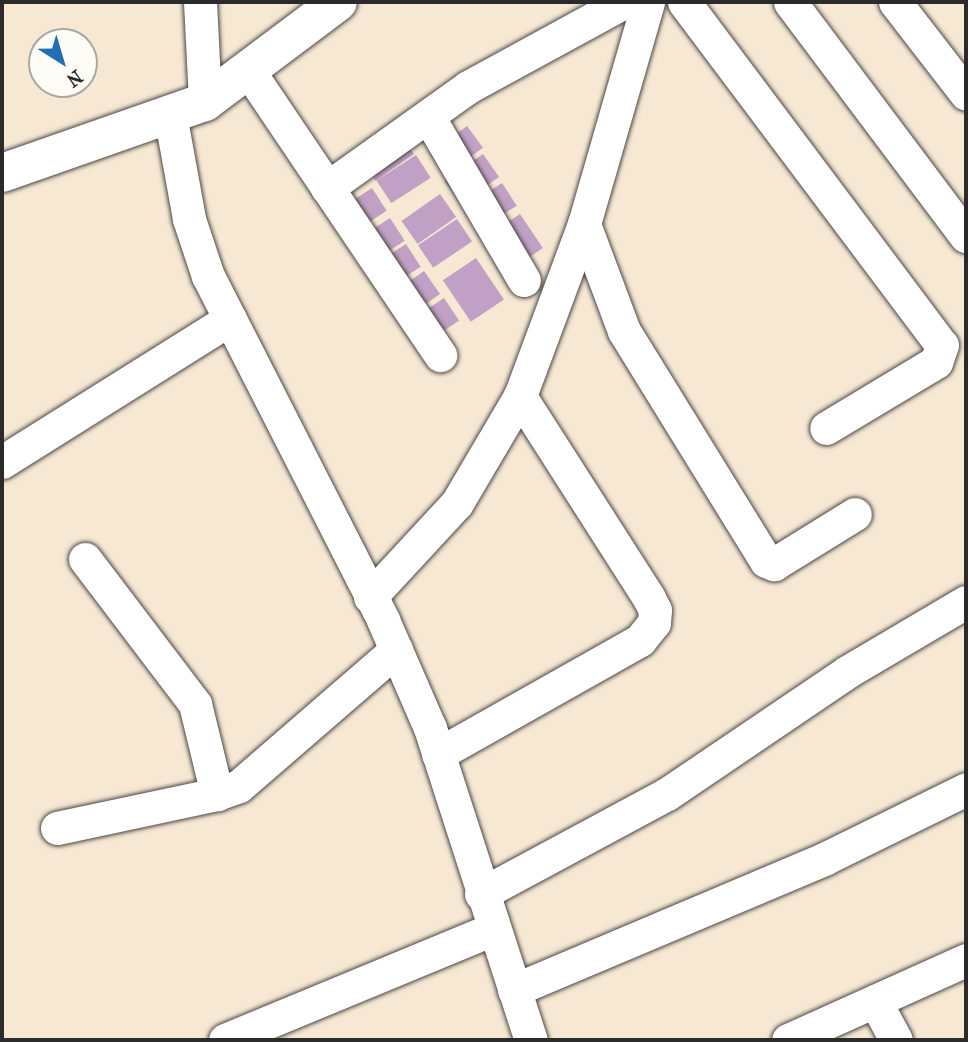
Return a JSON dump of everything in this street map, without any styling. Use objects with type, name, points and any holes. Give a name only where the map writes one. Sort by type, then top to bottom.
[{"type":"main road","points":[[2,173],[205,102],[338,2]]},
{"type":"street","points":[[201,2],[205,102]]},
{"type":"street","points":[[327,188],[468,88],[624,2]]},
{"type":"street","points":[[370,597],[457,503],[520,396],[584,224],[648,2]]},
{"type":"street","points":[[684,2],[942,345],[936,362],[826,428]]},
{"type":"street","points":[[790,2],[966,236]]},
{"type":"street","points":[[895,2],[966,94]]},
{"type":"street","points":[[248,70],[440,355]]},
{"type":"street","points":[[170,114],[189,219],[208,276],[396,649],[438,754],[481,894],[531,1040]]},
{"type":"street","points":[[428,116],[524,280]]},
{"type":"street","points":[[584,224],[624,331],[765,561],[775,564],[855,514]]},
{"type":"street","points":[[2,462],[230,318]]},
{"type":"street","points":[[438,754],[640,640],[654,623],[655,610],[649,598],[520,396]]},
{"type":"street","points":[[85,559],[195,704],[216,794]]},
{"type":"street","points":[[481,894],[667,794],[847,672],[966,602]]},
{"type":"street","points":[[57,828],[216,794],[253,776],[396,649]]},
{"type":"street","points":[[514,990],[824,859],[966,789]]},
{"type":"street","points":[[225,1040],[264,1033],[493,929]]},
{"type":"street","points":[[789,1040],[966,961]]},
{"type":"street","points":[[875,1001],[896,1040]]},
{"type":"building","points":[[467,126],[483,148],[446,175],[430,153]]},
{"type":"building","points":[[398,131],[414,154],[376,181],[359,158]]},
{"type":"building","points":[[483,154],[499,177],[461,204],[444,181]]},
{"type":"building","points":[[416,155],[431,178],[391,203],[377,181]]},
{"type":"building","points":[[502,183],[517,206],[477,231],[463,209]]},
{"type":"building","points":[[372,188],[387,211],[347,236],[333,214]]},
{"type":"building","points":[[440,194],[456,217],[418,244],[401,221]]},
{"type":"building","points":[[520,214],[543,248],[506,273],[484,239]]},
{"type":"building","points":[[390,218],[405,241],[365,266],[351,244]]},
{"type":"building","points":[[457,219],[472,241],[433,268],[418,245]]},
{"type":"building","points":[[406,244],[421,267],[381,292],[367,270]]},
{"type":"building","points":[[476,258],[504,299],[471,322],[443,280]]},
{"type":"building","points":[[424,271],[440,294],[402,320],[386,297]]},
{"type":"building","points":[[444,298],[459,320],[420,347],[405,324]]}]
